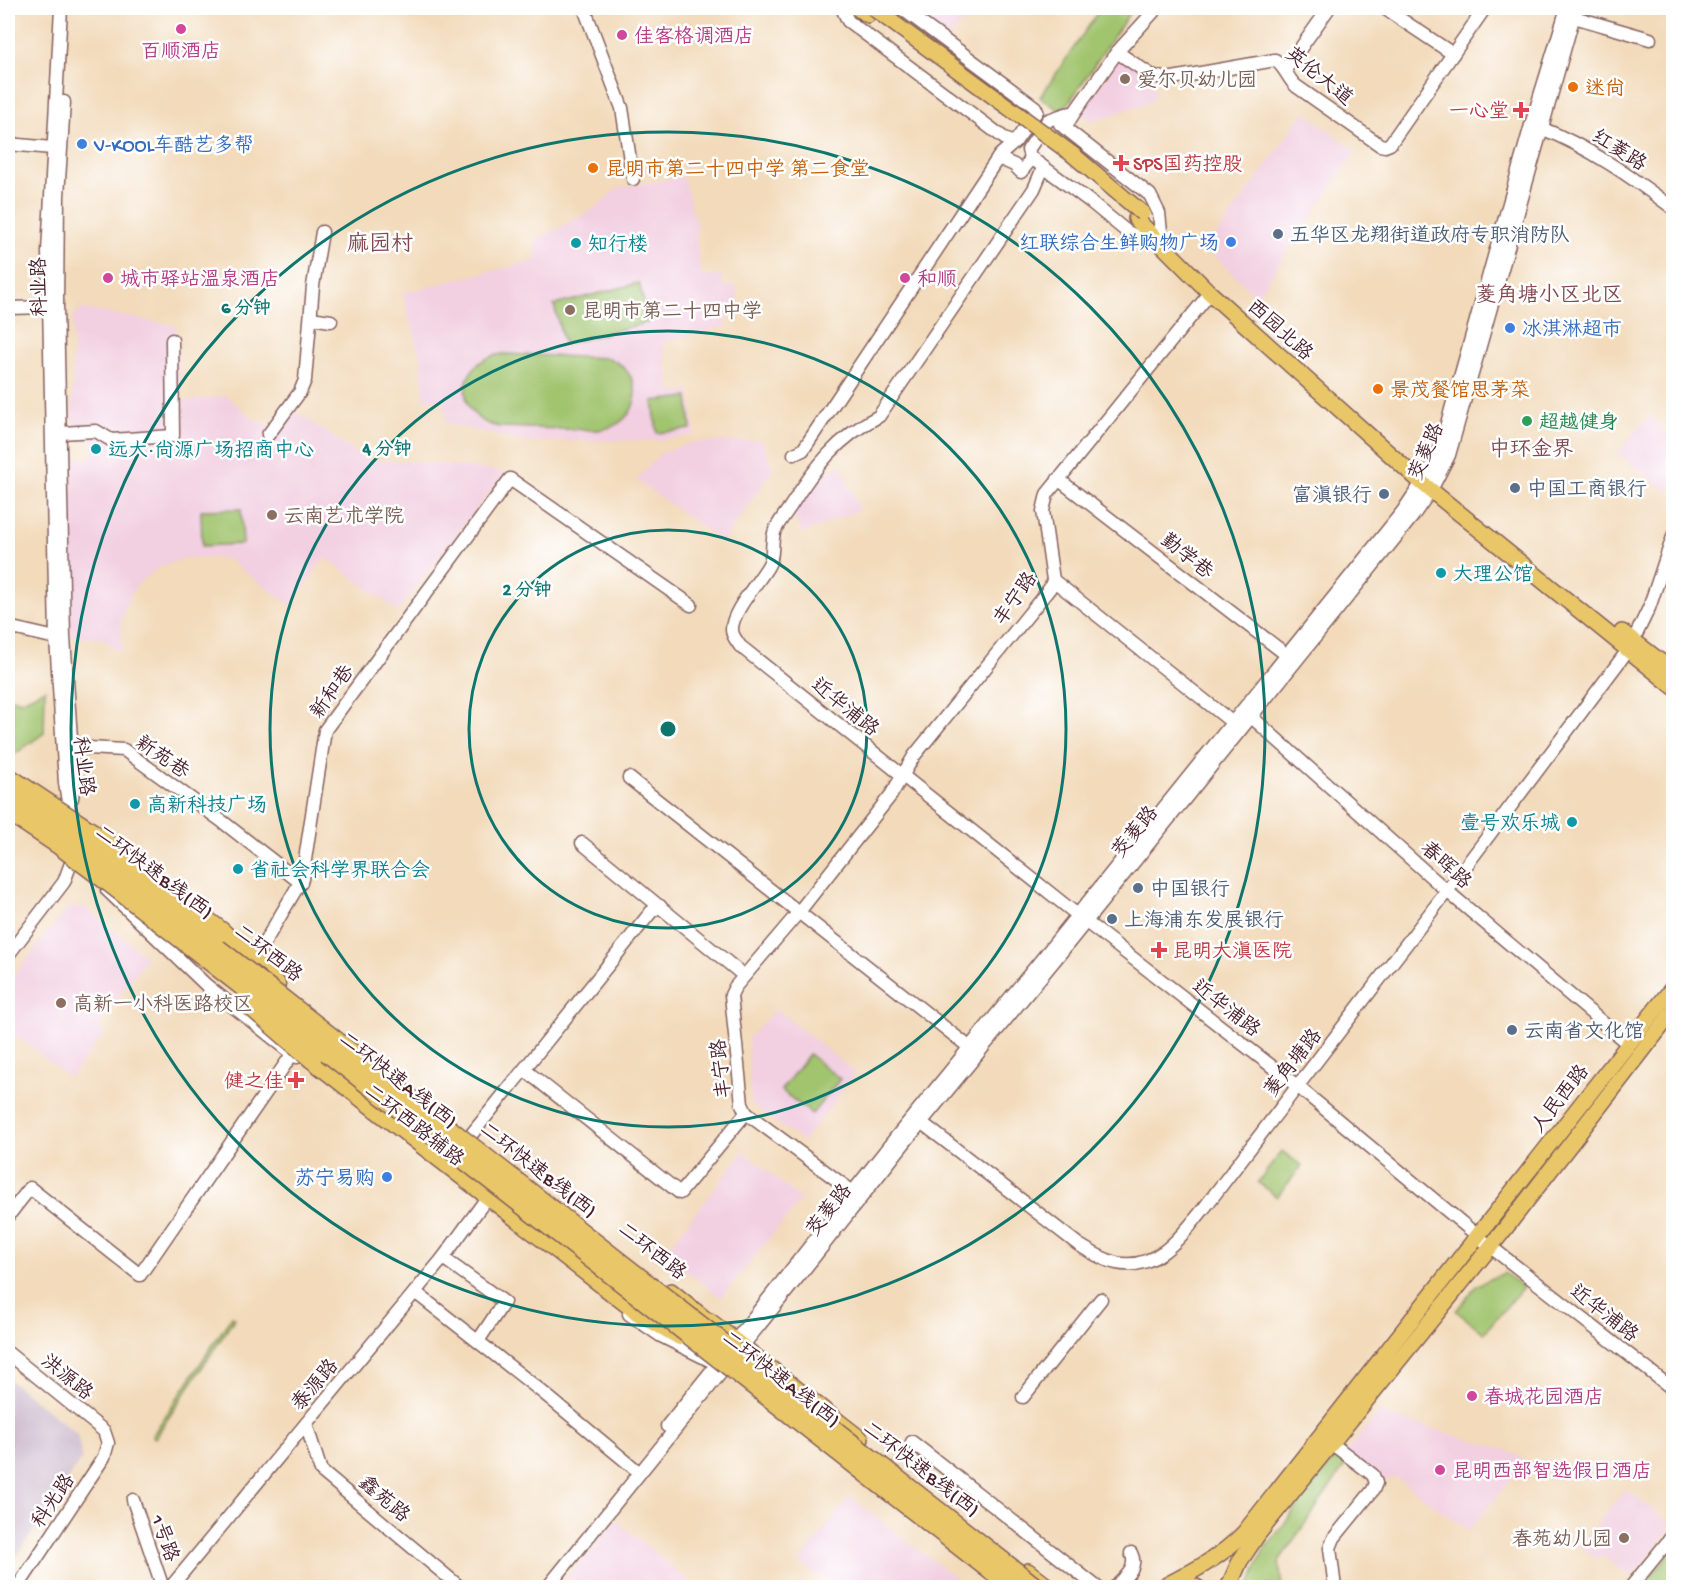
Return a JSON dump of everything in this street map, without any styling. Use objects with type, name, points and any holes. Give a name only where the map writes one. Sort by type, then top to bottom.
[{"type":"highway","points":[[8,777],[93,833],[222,932],[276,984]]},
{"type":"highway","name":"二环快速B线(西)","points":[[8,794],[68,833],[130,880],[1034,1584]]},
{"type":"highway","name":"二环快速A线(西)","points":[[8,811],[75,857],[167,927],[1013,1587]]},
{"type":"highway","points":[[167,927],[288,1040],[601,1284],[644,1316],[680,1336]]},
{"type":"main road","name":"西园北路","points":[[866,10],[1139,216],[1210,293],[1429,483],[1631,645],[1674,687]]},
{"type":"main road","name":"西园北路","points":[[1158,235],[1226,294],[1429,483]]},
{"type":"main road","name":"西园北路","points":[[1631,645],[1674,672]]},
{"type":"main road","name":"二环西路","points":[[8,783],[72,827],[699,1312],[729,1355]]},
{"type":"main road","points":[[8,820],[107,890],[680,1336],[729,1355],[1034,1584]]},
{"type":"main road","name":"人民西路","points":[[1162,1587],[1207,1563],[1244,1533],[1309,1454],[1674,986]]},
{"type":"main road","name":"人民西路","points":[[1228,1587],[1251,1544],[1491,1247],[1674,1010]]},
{"type":"main road","points":[[729,1355],[1034,1584],[1050,1587]]},
{"type":"main road","points":[[729,1355],[1001,1587]]},
{"type":"main road","points":[[755,1375],[1018,1587]]},
{"type":"main road","points":[[1162,1587],[1179,1583],[1198,1587]]},
{"type":"street","name":"科业路","points":[[61,8],[48,252],[56,638],[64,763],[70,808]]},
{"type":"street","name":"科业路","points":[[68,8],[57,250],[64,638],[74,782],[70,808]]},
{"type":"street","points":[[584,8],[622,108],[633,179]]},
{"type":"street","points":[[842,8],[848,21],[1008,141],[1015,142]]},
{"type":"street","points":[[794,454],[803,450],[998,158],[1015,142],[1037,111],[1035,107],[901,8]]},
{"type":"street","points":[[1065,128],[1117,52],[1157,8]]},
{"type":"street","points":[[1285,70],[1329,8]]},
{"type":"street","points":[[1384,8],[1453,54],[1485,8]]},
{"type":"street","points":[[1572,11],[1650,39]]},
{"type":"street","name":"茭菱路","points":[[1429,483],[1449,455],[1572,11]]},
{"type":"street","name":"茭菱路","points":[[547,1587],[917,1119],[1291,658],[1412,517],[1429,483],[1439,452],[1531,125],[1572,11]]},
{"type":"street","name":"英伦大道","points":[[1117,52],[1151,75],[1161,79],[1275,60],[1280,63],[1296,86],[1380,145],[1385,146],[1390,144],[1453,54]]},
{"type":"street","points":[[1054,119],[1149,195],[1159,213],[1158,235],[1140,238],[1125,231],[1028,154],[1028,150],[1048,120],[1059,115],[1074,113]]},
{"type":"street","name":"红菱路","points":[[1541,128],[1568,140],[1630,177],[1674,209]]},
{"type":"street","points":[[8,144],[52,148]]},
{"type":"street","points":[[998,158],[1014,165],[1021,172],[1032,159]]},
{"type":"street","name":"近华浦路","points":[[1043,168],[1034,189],[879,416],[857,427],[830,451],[802,488],[776,530],[772,542],[770,565],[738,612],[732,631],[740,646],[1081,918],[1298,1086],[1477,1236],[1674,1390]]},
{"type":"street","points":[[268,435],[300,392],[305,380],[313,286],[322,232]]},
{"type":"street","name":"丰宁路","points":[[852,1192],[746,1113],[742,1104],[731,995],[743,975],[798,913],[891,795],[914,756],[1052,584],[1043,510],[1047,494],[1210,293]]},
{"type":"street","points":[[8,308],[49,307]]},
{"type":"street","points":[[310,318],[331,321]]},
{"type":"street","points":[[61,433],[96,431],[111,440],[172,436],[172,340]]},
{"type":"street","name":"新和巷","points":[[256,957],[301,883],[325,730],[510,479],[691,605]]},
{"type":"street","name":"勤学巷","points":[[1058,479],[1291,658]]},
{"type":"street","name":"菱角塘路","points":[[917,1119],[1079,1245],[1097,1256],[1116,1263],[1127,1264],[1147,1261],[1165,1252],[1205,1207],[1298,1086],[1631,645],[1649,608],[1674,534]]},
{"type":"street","points":[[1053,580],[1237,726]]},
{"type":"street","points":[[8,627],[56,638]]},
{"type":"street","name":"春晖路","points":[[1247,714],[1447,891],[1628,1044]]},
{"type":"street","name":"新苑巷","points":[[71,747],[124,750],[224,822],[301,883]]},
{"type":"street","points":[[629,778],[969,1047]]},
{"type":"street","points":[[8,783],[40,792],[70,808],[227,927],[256,957],[276,984]]},
{"type":"street","points":[[8,955],[64,882],[71,863],[70,808]]},
{"type":"street","points":[[582,843],[743,975]]},
{"type":"street","name":"二环西路辅路","points":[[107,890],[215,993],[639,1322],[676,1345],[729,1355]]},
{"type":"street","points":[[471,1135],[651,912],[660,906]]},
{"type":"street","name":"茭菱路","points":[[537,1587],[729,1355],[852,1192],[917,1119],[969,1047],[1081,918]]},
{"type":"street","points":[[8,1216],[30,1188],[140,1275],[292,1053]]},
{"type":"street","points":[[525,1070],[680,1193],[746,1113]]},
{"type":"street","name":"泰源路","points":[[170,1587],[443,1258],[484,1202]]},
{"type":"street","points":[[443,1258],[504,1302],[478,1341]]},
{"type":"street","points":[[415,1292],[634,1468]]},
{"type":"street","points":[[1023,1396],[1101,1299]]},
{"type":"street","name":"洪源路","points":[[8,1353],[104,1431]]},
{"type":"street","name":"鑫苑路","points":[[306,1424],[321,1471],[461,1587]]},
{"type":"street","name":"科光路","points":[[17,1587],[104,1457],[108,1443],[104,1431]]},
{"type":"street","points":[[912,1442],[1098,1587]]},
{"type":"street","points":[[1331,1443],[1373,1475],[1376,1483],[1373,1490],[1334,1538],[1330,1548],[1335,1587]]},
{"type":"street","name":"1号路","points":[[133,1500],[163,1587]]},
{"type":"street","points":[[1630,1587],[1674,1534]]},
{"type":"street","points":[[1114,1587],[1138,1572],[1131,1553]]},
{"type":"shaded area","points":[[906,8],[995,8],[959,25],[948,39]]},
{"type":"shaded area","name":"爱尔贝幼儿园","points":[[1120,56],[1134,66],[1157,92],[1151,102],[1092,121],[1082,114]]},
{"type":"shaded area","points":[[1304,112],[1356,151],[1257,297],[1207,249]]},
{"type":"shaded area","name":"昆明市第二十四中学","points":[[683,177],[698,230],[695,232],[702,278],[721,274],[723,286],[736,286],[740,308],[726,312],[727,326],[663,342],[671,392],[690,391],[695,435],[660,440],[522,442],[446,423],[444,401],[424,399],[421,358],[402,293],[537,260],[534,241],[590,211],[617,188]]},
{"type":"shaded area","name":"云南艺术学院","points":[[84,309],[176,326],[182,401],[227,396],[256,421],[277,428],[293,409],[366,460],[423,462],[505,472],[398,611],[325,557],[291,606],[226,558],[183,558],[158,568],[137,585],[130,596],[121,621],[122,654],[103,639],[69,637],[73,457],[92,459],[91,440],[72,437],[73,315]]},
{"type":"shaded area","points":[[1649,415],[1673,439],[1673,479],[1668,492],[1617,453]]},
{"type":"shaded area","points":[[762,440],[773,469],[723,542],[636,480],[661,453],[690,443]]},
{"type":"shaded area","points":[[841,465],[859,510],[802,534],[793,512],[814,478]]},
{"type":"shaded area","name":"高新一小科医路校区","points":[[68,907],[85,907],[147,957],[100,1023],[99,1029],[105,1033],[70,1078],[8,1029],[8,983]]},
{"type":"shaded area","points":[[776,1009],[856,1073],[803,1142],[751,1104],[748,1038]]},
{"type":"shaded area","points":[[744,1151],[801,1200],[721,1298],[664,1253]]},
{"type":"shaded area","points":[[8,1379],[77,1434],[82,1458],[8,1569]]},
{"type":"shaded area","name":"昆明西部智选假日酒店","points":[[1379,1413],[1513,1452],[1525,1462],[1469,1531],[1397,1478],[1373,1480],[1343,1456]]},
{"type":"shaded area","name":"春苑幼儿园","points":[[1625,1489],[1669,1522],[1669,1531],[1633,1576],[1626,1574],[1603,1556],[1597,1559],[1580,1546]]},
{"type":"shaded area","points":[[850,1497],[967,1587],[832,1587],[799,1562]]},
{"type":"shaded area","points":[[616,1520],[690,1582],[685,1587],[559,1587]]},
{"type":"green space","points":[[1101,8],[1133,8],[1068,104],[1059,110],[1040,97]]},
{"type":"green space","points":[[639,283],[649,322],[564,344],[554,305]]},
{"type":"green space","points":[[503,354],[608,358],[630,375],[635,398],[631,410],[624,419],[613,426],[598,430],[500,427],[484,422],[473,413],[467,402],[468,377],[487,358]]},
{"type":"green space","points":[[688,397],[691,429],[657,433],[653,401]]},
{"type":"green space","points":[[241,509],[243,544],[202,546],[201,510]]},
{"type":"green space","points":[[45,689],[44,733],[8,759],[8,697],[21,701]]},
{"type":"green space","points":[[809,1054],[840,1079],[812,1114],[781,1090]]},
{"type":"green space","points":[[1282,1151],[1302,1166],[1277,1197],[1258,1182]]},
{"type":"green space","points":[[1504,1273],[1523,1287],[1484,1333],[1456,1311],[1477,1285]]},
{"type":"green space","points":[[232,1316],[235,1318],[155,1438],[152,1436]]},
{"type":"green space","points":[[1336,1457],[1346,1464],[1279,1561],[1282,1587],[1249,1587],[1263,1551]]},
{"type":"green space","points":[[1673,1549],[1673,1587],[1642,1587],[1646,1583]]},
{"type":"place","name":"百顺酒店","points":[[181,29]]},
{"type":"place","name":"佳客格调酒店","points":[[622,35]]},
{"type":"place","name":"爱尔贝幼儿园","points":[[1125,79]]},
{"type":"place","name":"迷尚","points":[[1573,87]]},
{"type":"place","name":"一心堂","points":[[1521,110]]},
{"type":"place","name":"V-KOOL车酷艺多帮","points":[[82,144]]},
{"type":"place","name":"SPS国药控股","points":[[1121,163]]},
{"type":"place","name":"昆明市第二十四中学 第二食堂","points":[[593,168]]},
{"type":"place","name":"五华区龙翔街道政府专职消防队","points":[[1278,234]]},
{"type":"place","name":"红联综合生鲜购物广场","points":[[1231,242]]},
{"type":"place","name":"知行楼","points":[[576,243]]},
{"type":"place","name":"城市驿站温泉酒店","points":[[108,278]]},
{"type":"place","name":"和顺","points":[[905,278]]},
{"type":"place","name":"昆明市第二十四中学","points":[[570,310]]},
{"type":"place","name":"冰淇淋超市","points":[[1510,328]]},
{"type":"place","name":"景茂餐馆思茅菜","points":[[1378,389]]},
{"type":"place","name":"超越健身","points":[[1527,421]]},
{"type":"place","name":"远大·尚源广场招商中心","points":[[96,449]]},
{"type":"place","name":"中国工商银行","points":[[1515,488]]},
{"type":"place","name":"富滇银行","points":[[1384,494]]},
{"type":"place","name":"云南艺术学院","points":[[272,515]]},
{"type":"place","name":"大理公馆","points":[[1441,573]]},
{"type":"place","name":"高新科技广场","points":[[135,804]]},
{"type":"place","name":"壹号欢乐城","points":[[1572,822]]},
{"type":"place","name":"省社会科学界联合会","points":[[238,869]]},
{"type":"place","name":"中国银行","points":[[1138,888]]},
{"type":"place","name":"上海浦东发展银行","points":[[1112,919]]},
{"type":"place","name":"昆明大滇医院","points":[[1159,950]]},
{"type":"place","name":"高新一小科医路校区","points":[[61,1003]]},
{"type":"place","name":"云南省文化馆","points":[[1512,1030]]},
{"type":"place","name":"健之佳","points":[[296,1080]]},
{"type":"place","name":"苏宁易购","points":[[387,1177]]},
{"type":"place","name":"春城花园酒店","points":[[1472,1396]]},
{"type":"place","name":"昆明西部智选假日酒店","points":[[1440,1470]]},
{"type":"place","name":"春苑幼儿园","points":[[1624,1538]]},
{"type":"district","name":"麻园村","points":[[380,242]]},
{"type":"district","name":"菱角塘小区北区","points":[[1549,294]]},
{"type":"district","name":"中环金界","points":[[1531,448]]}]
